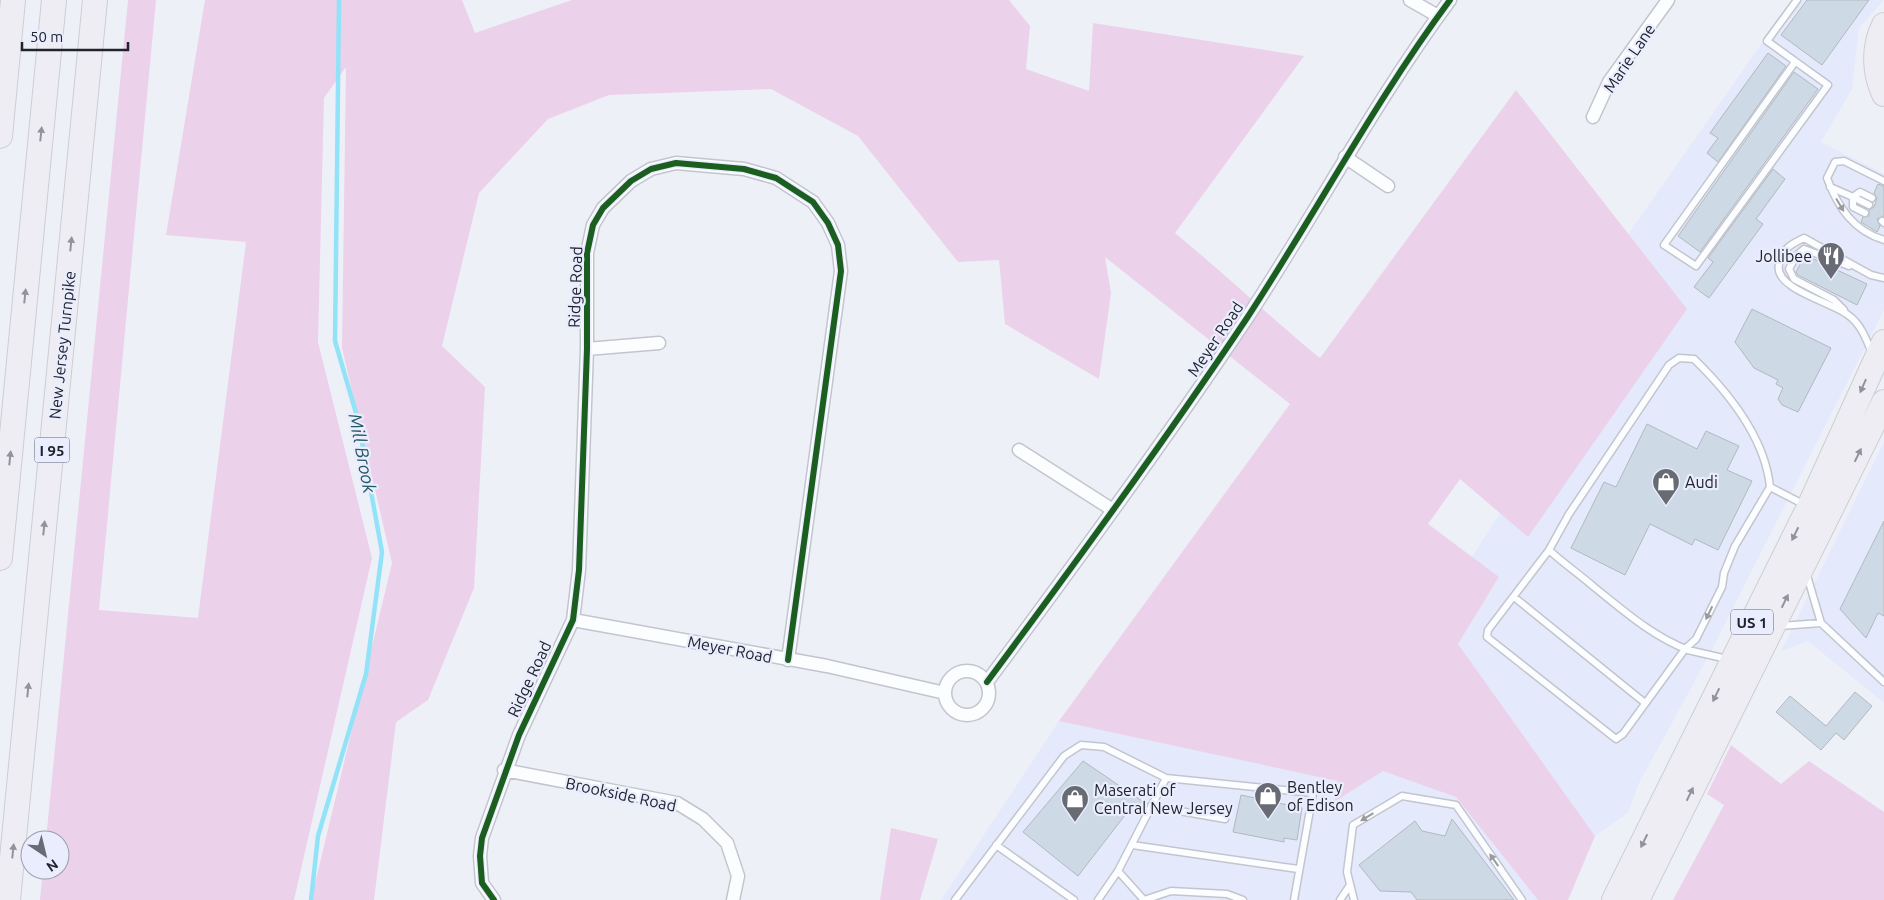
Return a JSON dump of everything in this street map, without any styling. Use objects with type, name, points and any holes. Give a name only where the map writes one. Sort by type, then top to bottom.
[{"type":"highway","name":"I 95","points":[[0,558],[54,0]]},
{"type":"highway","name":"New Jersey Turnpike","points":[[8,900],[95,0]]},
{"type":"highway","points":[[0,136],[12,8]]},
{"type":"highway","points":[[1884,25],[1878,41],[1876,61],[1884,94]]},
{"type":"highway","name":"US 1","points":[[1614,900],[1809,507],[1880,351]]},
{"type":"highway","name":"US 1","points":[[1637,900],[1884,402]]},
{"type":"street","points":[[1410,0],[1438,16]]},
{"type":"street","name":"Meyer Road","points":[[986,682],[1113,510],[1247,317],[1345,158],[1450,0]]},
{"type":"street","name":"Marie Lane","points":[[1592,118],[1609,82],[1668,0]]},
{"type":"street","points":[[1345,158],[1388,186]]},
{"type":"street","name":"Ridge Road","points":[[494,900],[482,883],[480,856],[482,838],[504,770],[573,620],[578,570],[587,349],[587,252],[593,224],[603,208],[631,181],[651,169],[676,163],[744,169],[776,178],[813,202],[828,223],[838,245],[841,271],[788,660]]},
{"type":"street","points":[[587,349],[659,343]]},
{"type":"street","points":[[1019,450],[1113,510]]},
{"type":"street","name":"Meyer Road","points":[[573,620],[827,666],[945,693]]},
{"type":"street","points":[[962,672],[976,673],[986,682],[989,689],[987,703],[976,713],[962,714],[950,707],[945,693],[950,679],[962,672]]},
{"type":"street","name":"Brookside Road","points":[[504,770],[677,803],[703,819],[727,843],[738,876],[733,900]]},
{"type":"lane","points":[[1795,62],[1664,245],[1696,266],[1828,85],[1766,41],[1797,0]]},
{"type":"lane","points":[[1884,181],[1844,161],[1838,161],[1832,165],[1827,178],[1830,187],[1857,228],[1884,240]]},
{"type":"lane","points":[[1830,187],[1869,205]]},
{"type":"lane","points":[[1853,197],[1860,192],[1872,198]]},
{"type":"lane","points":[[1853,197],[1853,207],[1865,213]]},
{"type":"lane","points":[[1848,314],[1784,282],[1777,269],[1780,258],[1788,246],[1804,238],[1871,275]]},
{"type":"lane","points":[[1880,351],[1834,300],[1794,279],[1790,269],[1796,256],[1804,249],[1811,250],[1871,275],[1884,278]]},
{"type":"lane","points":[[1679,358],[1694,359],[1749,427],[1764,461],[1770,487],[1735,546],[1724,573],[1722,587],[1696,639],[1685,649],[1623,734],[1616,739],[1487,637],[1488,630],[1549,550],[1569,514],[1649,393],[1669,365],[1679,358]]},
{"type":"lane","points":[[1770,487],[1809,507]]},
{"type":"lane","points":[[1549,550],[1638,622],[1666,640],[1685,649],[1733,661]]},
{"type":"lane","points":[[1804,564],[1821,623],[1884,682]]},
{"type":"lane","points":[[1514,597],[1646,703]]},
{"type":"lane","points":[[1772,629],[1787,624],[1821,623]]},
{"type":"lane","points":[[955,900],[1064,756],[1081,745],[1104,748],[1166,778],[1313,794],[1298,869],[1294,900]]},
{"type":"lane","points":[[1098,900],[1118,871],[1166,778]]},
{"type":"lane","points":[[1354,900],[1347,872],[1354,825],[1402,796],[1456,805],[1522,900]]},
{"type":"lane","points":[[1152,806],[1225,819]]},
{"type":"lane","points":[[996,845],[1074,900]]},
{"type":"lane","points":[[1132,845],[1298,869]]},
{"type":"lane","points":[[1118,871],[1144,900],[1171,891],[1212,897],[1227,894],[1243,900]]},
{"type":"lane","points":[[1340,900],[1350,885]]},
{"type":"lane","points":[[1167,900],[1171,891]]},
{"type":"shaded area","points":[[128,0],[156,0],[99,610],[198,618],[246,242],[166,235],[205,0],[462,0],[475,33],[572,0],[1009,0],[1030,26],[1026,69],[1089,91],[1093,23],[1304,56],[1175,233],[1320,358],[1516,90],[1687,309],[1528,537],[1460,479],[1428,524],[1499,577],[1458,644],[1595,836],[1568,900],[1538,900],[1456,797],[1383,771],[1334,802],[1338,781],[1059,721],[1290,404],[1105,257],[1111,293],[1099,379],[1005,324],[999,260],[958,262],[858,136],[771,89],[609,95],[548,119],[479,193],[442,346],[485,387],[474,588],[428,700],[396,722],[374,900],[311,900],[392,563],[342,348],[346,67],[324,98],[318,342],[372,558],[294,900],[40,900],[42,880],[70,880],[70,830],[47,830]]},
{"type":"shaded area","points":[[1792,0],[1884,0],[1859,28],[1852,89],[1821,142],[1884,174],[1884,310],[1707,659],[1639,783],[1628,813],[1595,836],[1458,644],[1499,578],[1472,557],[1500,513],[1529,536],[1627,236]]},
{"type":"shaded area","points":[[1884,442],[1884,703],[1808,641],[1781,651]]},
{"type":"shaded area","points":[[1059,721],[1338,781],[1335,801],[1383,771],[1456,797],[1538,900],[941,900]]},
{"type":"shaded area","points":[[1731,745],[1781,784],[1809,761],[1884,812],[1884,900],[1673,900],[1724,805],[1707,794]]},
{"type":"shaded area","points":[[891,828],[938,839],[920,900],[880,900]]},
{"type":"building","points":[[1807,0],[1869,0],[1822,65],[1781,35]]},
{"type":"building","points":[[1768,53],[1786,66],[1718,162],[1707,153],[1718,138],[1710,133]]},
{"type":"building","points":[[1794,72],[1818,89],[1700,252],[1678,236]]},
{"type":"building","points":[[1773,169],[1785,179],[1756,219],[1763,224],[1709,298],[1694,287],[1713,262],[1708,258]]},
{"type":"building","points":[[1878,184],[1884,186],[1884,216],[1877,219],[1880,226],[1877,232],[1861,222],[1863,217],[1869,216],[1869,210],[1874,207],[1877,198],[1874,193]]},
{"type":"building","name":"Jollibee","points":[[1805,255],[1867,284],[1857,305],[1798,275],[1796,272]]},
{"type":"building","points":[[1752,309],[1831,348],[1798,412],[1782,405],[1778,399],[1783,388],[1776,384],[1778,380],[1754,368],[1735,342]]},
{"type":"building","name":"Audi","points":[[1647,424],[1697,449],[1706,431],[1739,446],[1727,470],[1752,481],[1718,550],[1695,539],[1692,545],[1650,524],[1625,575],[1571,548],[1604,482],[1616,487]]},
{"type":"building","points":[[1884,521],[1884,616],[1878,613],[1866,638],[1840,609]]},
{"type":"building","points":[[1855,692],[1872,706],[1844,740],[1836,733],[1821,750],[1776,712],[1790,696],[1826,726]]},
{"type":"building","name":"Maserati of Central New Jersey","points":[[1083,761],[1142,801],[1132,815],[1129,810],[1078,876],[1023,832]]},
{"type":"building","name":"Bentley of Edison","points":[[1241,795],[1302,808],[1297,840],[1284,838],[1284,842],[1233,832]]},
{"type":"building","points":[[1452,819],[1514,900],[1417,900],[1411,892],[1380,891],[1359,865],[1415,821],[1422,831],[1445,836]]},
{"type":"waterway","name":"Mill Brook","points":[[311,900],[318,836],[366,674],[382,552],[358,420],[335,341],[339,0]]},
{"type":"cycle path","points":[[987,682],[1119,502],[1216,364],[1247,318],[1396,78],[1450,0]]},
{"type":"cycle path","points":[[494,900],[482,883],[480,856],[482,838],[519,735],[573,620],[579,570],[587,349],[587,253],[593,225],[603,208],[631,181],[651,169],[676,163],[744,169],[776,178],[813,202],[828,223],[838,245],[841,271],[788,660]]},
{"type":"place","name":"Jollibee","points":[[1831,280]]},
{"type":"place","name":"Audi","points":[[1666,506]]},
{"type":"place","name":"Bentley of Edison","points":[[1268,820]]},
{"type":"place","name":"Maserati of Central New Jersey","points":[[1075,823]]}]
